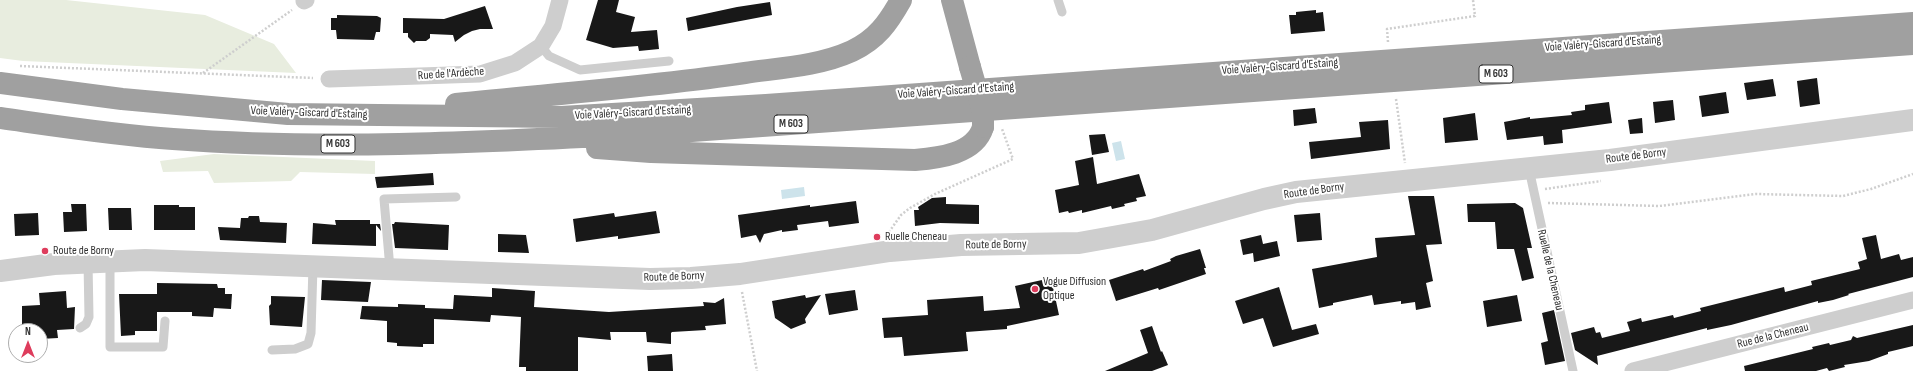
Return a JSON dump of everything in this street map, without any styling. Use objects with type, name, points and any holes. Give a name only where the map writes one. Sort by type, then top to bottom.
[{"type":"highway","points":[[346,115],[719,77],[829,59],[852,51],[870,41],[887,24],[901,0]]},
{"type":"highway","points":[[504,141],[652,152],[915,160],[939,158],[958,152],[973,144],[980,135],[992,127],[983,112],[952,0]]},
{"type":"highway","name":"Voie Valéry-Giscard d'Estaing","points":[[0,83],[122,99],[230,110],[346,115],[561,117],[766,105],[1913,24]]},
{"type":"highway","name":"Voie Valéry-Giscard d'Estaing","points":[[0,118],[87,130],[173,139],[293,144],[383,145],[504,141],[664,133],[1913,44]]},
{"type":"street","name":"Rue de l'Ardèche","points":[[329,79],[480,74],[515,63],[541,46],[553,26],[560,0]]},
{"type":"street","name":"Route de Borny","points":[[0,271],[34,266],[88,262],[157,260],[650,279],[692,278],[740,274],[890,251],[961,245],[1079,242],[1152,230],[1264,199],[1296,192],[1528,169],[1913,120]]},
{"type":"street","name":"Rue de la Cheneau","points":[[1634,371],[1913,300]]},
{"type":"lane","points":[[1058,0],[1062,12]]},
{"type":"lane","points":[[541,46],[549,56],[580,70],[670,61]]},
{"type":"lane","name":"Ruelle de la Cheneau","points":[[1528,169],[1573,371]]},
{"type":"lane","points":[[390,269],[384,199],[456,196]]},
{"type":"lane","points":[[110,261],[110,347],[163,347],[165,321]]},
{"type":"lane","points":[[80,328],[86,324],[89,317],[88,262]]},
{"type":"lane","points":[[272,350],[295,349],[308,344],[311,333],[313,266]]},
{"type":"path","points":[[203,73],[305,0]]},
{"type":"path","points":[[1388,43],[1387,29],[1475,16],[1473,0]]},
{"type":"path","points":[[15,65],[329,79]]},
{"type":"path","points":[[1396,98],[1404,159]]},
{"type":"path","points":[[890,251],[888,234],[901,215],[935,194],[1013,159],[992,127]]},
{"type":"path","points":[[1535,202],[1659,206],[1756,194],[1843,196],[1871,189],[1913,174]]},
{"type":"path","points":[[740,274],[744,305],[758,371]]},
{"type":"shaded area","points":[[0,0],[66,0],[205,15],[274,44],[296,73],[23,61],[0,58]]},
{"type":"shaded area","points":[[214,154],[375,161],[375,174],[300,172],[291,181],[214,183],[208,171],[163,172],[160,161]]},
{"type":"water","points":[[1121,141],[1125,159],[1116,161],[1112,143]]},
{"type":"water","points":[[804,187],[805,196],[782,199],[781,190]]},
{"type":"building","points":[[598,0],[619,0],[616,12],[635,17],[631,32],[657,30],[659,49],[639,51],[638,46],[613,48],[586,40]]},
{"type":"building","points":[[770,2],[772,15],[688,31],[686,18],[737,7]]},
{"type":"building","points":[[485,6],[493,29],[480,29],[472,31],[455,42],[453,35],[430,34],[430,38],[426,41],[416,41],[414,43],[408,37],[408,33],[403,33],[403,18],[444,19]]},
{"type":"building","points":[[1316,10],[1316,13],[1323,12],[1325,31],[1291,34],[1289,15],[1296,15],[1296,12]]},
{"type":"building","points":[[337,15],[377,16],[381,18],[380,32],[376,32],[374,40],[337,39],[336,30],[331,30],[331,18],[337,18]]},
{"type":"building","points":[[1817,78],[1820,104],[1800,107],[1797,81]]},
{"type":"building","points":[[1773,79],[1776,96],[1747,100],[1744,83]]},
{"type":"building","points":[[1726,92],[1729,113],[1702,117],[1699,96]]},
{"type":"building","points":[[1673,100],[1675,120],[1655,123],[1653,102]]},
{"type":"building","points":[[1609,102],[1612,123],[1562,130],[1563,143],[1544,145],[1543,136],[1507,140],[1504,122],[1530,117],[1530,119],[1572,115],[1571,112],[1585,110],[1585,105]]},
{"type":"building","points":[[1315,108],[1317,123],[1294,126],[1293,110]]},
{"type":"building","points":[[1475,113],[1478,140],[1445,143],[1443,118]]},
{"type":"building","points":[[1642,118],[1643,133],[1630,134],[1628,120]]},
{"type":"building","points":[[1388,120],[1390,149],[1311,159],[1309,142],[1361,137],[1359,122]]},
{"type":"building","points":[[1105,134],[1109,152],[1092,155],[1089,135]]},
{"type":"building","points":[[1093,157],[1097,184],[1139,174],[1146,196],[1136,198],[1137,201],[1124,204],[1125,206],[1112,209],[1111,206],[1082,213],[1082,210],[1069,213],[1068,211],[1059,213],[1055,190],[1079,185],[1075,161]]},
{"type":"building","points":[[433,173],[434,185],[377,188],[375,177]]},
{"type":"building","points":[[1408,196],[1434,196],[1442,244],[1426,245],[1433,281],[1426,283],[1431,307],[1416,310],[1415,302],[1401,304],[1401,301],[1374,305],[1372,295],[1333,303],[1333,305],[1319,308],[1312,269],[1377,257],[1375,238],[1415,235]]},
{"type":"building","points":[[946,197],[946,204],[979,205],[979,224],[940,223],[915,226],[914,210],[919,210],[918,207],[932,198]]},
{"type":"building","points":[[856,201],[859,223],[829,227],[828,221],[797,225],[798,230],[782,232],[782,230],[764,234],[760,243],[756,235],[741,238],[738,215],[810,205],[810,207]]},
{"type":"building","points":[[1515,203],[1523,208],[1532,248],[1527,248],[1534,278],[1522,281],[1514,249],[1497,249],[1495,222],[1468,222],[1467,204]]},
{"type":"building","points":[[71,204],[86,204],[87,231],[64,232],[63,212],[72,212]]},
{"type":"building","points":[[154,205],[179,205],[179,207],[195,207],[195,230],[154,230]]},
{"type":"building","points":[[108,208],[131,208],[132,230],[109,230]]},
{"type":"building","points":[[656,211],[660,233],[618,239],[618,236],[576,242],[573,219],[614,213],[615,217]]},
{"type":"building","points":[[38,213],[39,235],[15,236],[14,214]]},
{"type":"building","points":[[1320,213],[1322,240],[1297,242],[1294,215]]},
{"type":"building","points":[[249,216],[259,216],[260,222],[287,223],[286,243],[220,240],[218,227],[240,228],[241,218],[248,218]]},
{"type":"building","points":[[335,220],[370,220],[370,224],[380,224],[381,231],[376,225],[376,246],[312,244],[313,223],[336,225]]},
{"type":"building","points":[[395,222],[449,225],[448,250],[395,248],[392,224]]},
{"type":"building","points":[[498,234],[526,235],[529,253],[498,252]]},
{"type":"building","points":[[1261,235],[1263,244],[1277,241],[1280,256],[1254,262],[1253,253],[1243,255],[1240,240]]},
{"type":"building","points":[[1876,235],[1881,259],[1899,254],[1901,260],[1913,257],[1913,277],[1848,294],[1849,295],[1833,300],[1818,303],[1818,301],[1731,325],[1707,330],[1707,328],[1597,356],[1598,365],[1575,350],[1571,333],[1594,327],[1596,333],[1600,332],[1602,338],[1630,331],[1627,322],[1641,318],[1642,322],[1673,315],[1674,318],[1701,311],[1700,308],[1784,287],[1785,292],[1812,285],[1811,281],[1860,269],[1858,262],[1867,259],[1862,238]]},
{"type":"building","points":[[1200,249],[1206,268],[1204,268],[1206,274],[1159,290],[1158,288],[1116,301],[1109,280],[1143,269],[1144,271],[1171,261],[1170,259],[1176,256]]},
{"type":"building","points":[[1051,278],[1059,315],[1007,326],[1007,329],[966,332],[968,351],[904,356],[902,337],[884,338],[882,318],[928,315],[927,300],[983,296],[984,311],[1020,308],[1015,286]]},
{"type":"building","points":[[322,280],[371,282],[368,302],[321,300]]},
{"type":"building","points":[[157,283],[217,284],[218,288],[225,288],[225,294],[232,294],[231,309],[214,308],[213,317],[192,316],[192,312],[157,312],[157,331],[135,331],[135,335],[121,336],[119,294],[157,294]]},
{"type":"building","points":[[1279,287],[1292,330],[1316,324],[1319,334],[1273,347],[1263,318],[1243,324],[1235,301]]},
{"type":"building","points":[[492,288],[535,291],[534,307],[609,312],[704,306],[703,302],[715,303],[724,298],[726,324],[705,326],[706,330],[672,332],[671,344],[647,342],[646,332],[610,332],[611,340],[578,337],[578,371],[526,371],[526,367],[519,367],[521,317],[491,315],[490,322],[434,319],[434,344],[423,344],[423,347],[397,346],[397,343],[387,342],[387,321],[360,319],[362,306],[398,307],[398,304],[425,305],[425,308],[453,309],[454,295],[492,297]]},
{"type":"building","points":[[855,290],[858,310],[829,315],[825,294]]},
{"type":"building","points":[[66,291],[67,308],[75,307],[74,329],[57,330],[58,338],[48,339],[48,323],[22,323],[22,306],[40,305],[39,293]]},
{"type":"building","points":[[805,295],[806,298],[821,295],[805,319],[806,323],[791,329],[775,318],[772,301]]},
{"type":"building","points":[[1517,295],[1522,321],[1487,327],[1483,301]]},
{"type":"building","points":[[271,296],[305,297],[302,327],[270,325],[269,306],[271,304]]},
{"type":"building","points":[[1554,310],[1565,361],[1545,365],[1541,343],[1548,341],[1542,313]]},
{"type":"building","points":[[1913,325],[1913,346],[1888,352],[1888,354],[1869,361],[1844,365],[1845,367],[1829,371],[1827,368],[1816,371],[1745,371],[1744,366],[1813,349],[1812,347],[1829,343],[1830,345],[1851,340],[1853,336],[1857,338]]},
{"type":"building","points":[[1152,326],[1161,352],[1162,351],[1168,365],[1152,371],[1105,371],[1148,353],[1140,330]]},
{"type":"building","points":[[672,354],[673,371],[648,371],[647,356]]},
{"type":"place","name":"Ruelle Cheneau","points":[[877,237]]},
{"type":"place","name":"Route de Borny","points":[[45,251]]},
{"type":"place","name":"Vogue Diffusion Optique","points":[[1035,289]]}]
